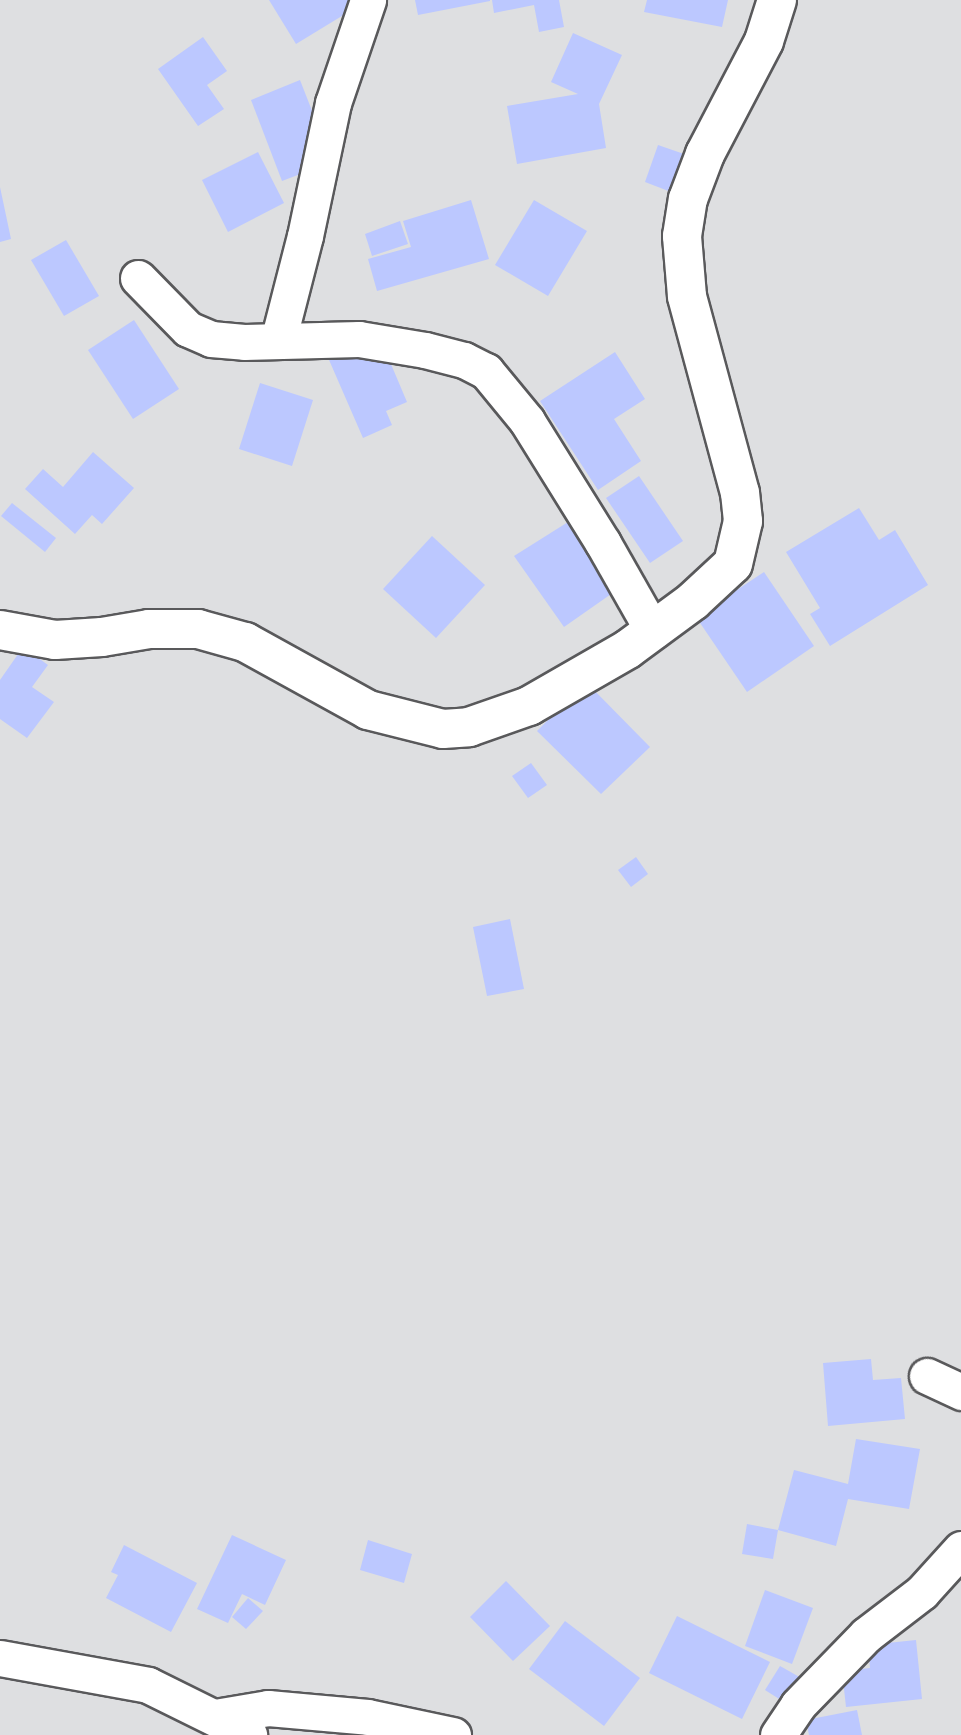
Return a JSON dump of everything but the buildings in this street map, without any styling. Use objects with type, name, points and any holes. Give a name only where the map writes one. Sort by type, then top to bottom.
[{"type":"street","points":[[278,341],[310,213],[332,103],[368,0]]},
{"type":"street","points":[[0,630],[55,640],[102,637],[149,629],[198,629],[245,642],[330,692],[368,710],[443,729],[469,727],[529,706],[580,679],[653,631],[719,578],[733,564],[740,544],[743,521],[740,492],[687,296],[682,236],[688,199],[705,154],[764,40],[777,0]]},
{"type":"street","points":[[138,278],[188,329],[211,339],[359,339],[425,350],[464,360],[486,371],[527,421],[603,543],[653,631]]},
{"type":"street","points":[[927,1377],[961,1392]]},
{"type":"street","points":[[778,1735],[798,1705],[866,1635],[922,1592],[961,1549]]},
{"type":"street","points":[[0,1658],[148,1685],[249,1735]]},
{"type":"street","points":[[215,1717],[268,1708],[368,1717],[453,1735]]}]
